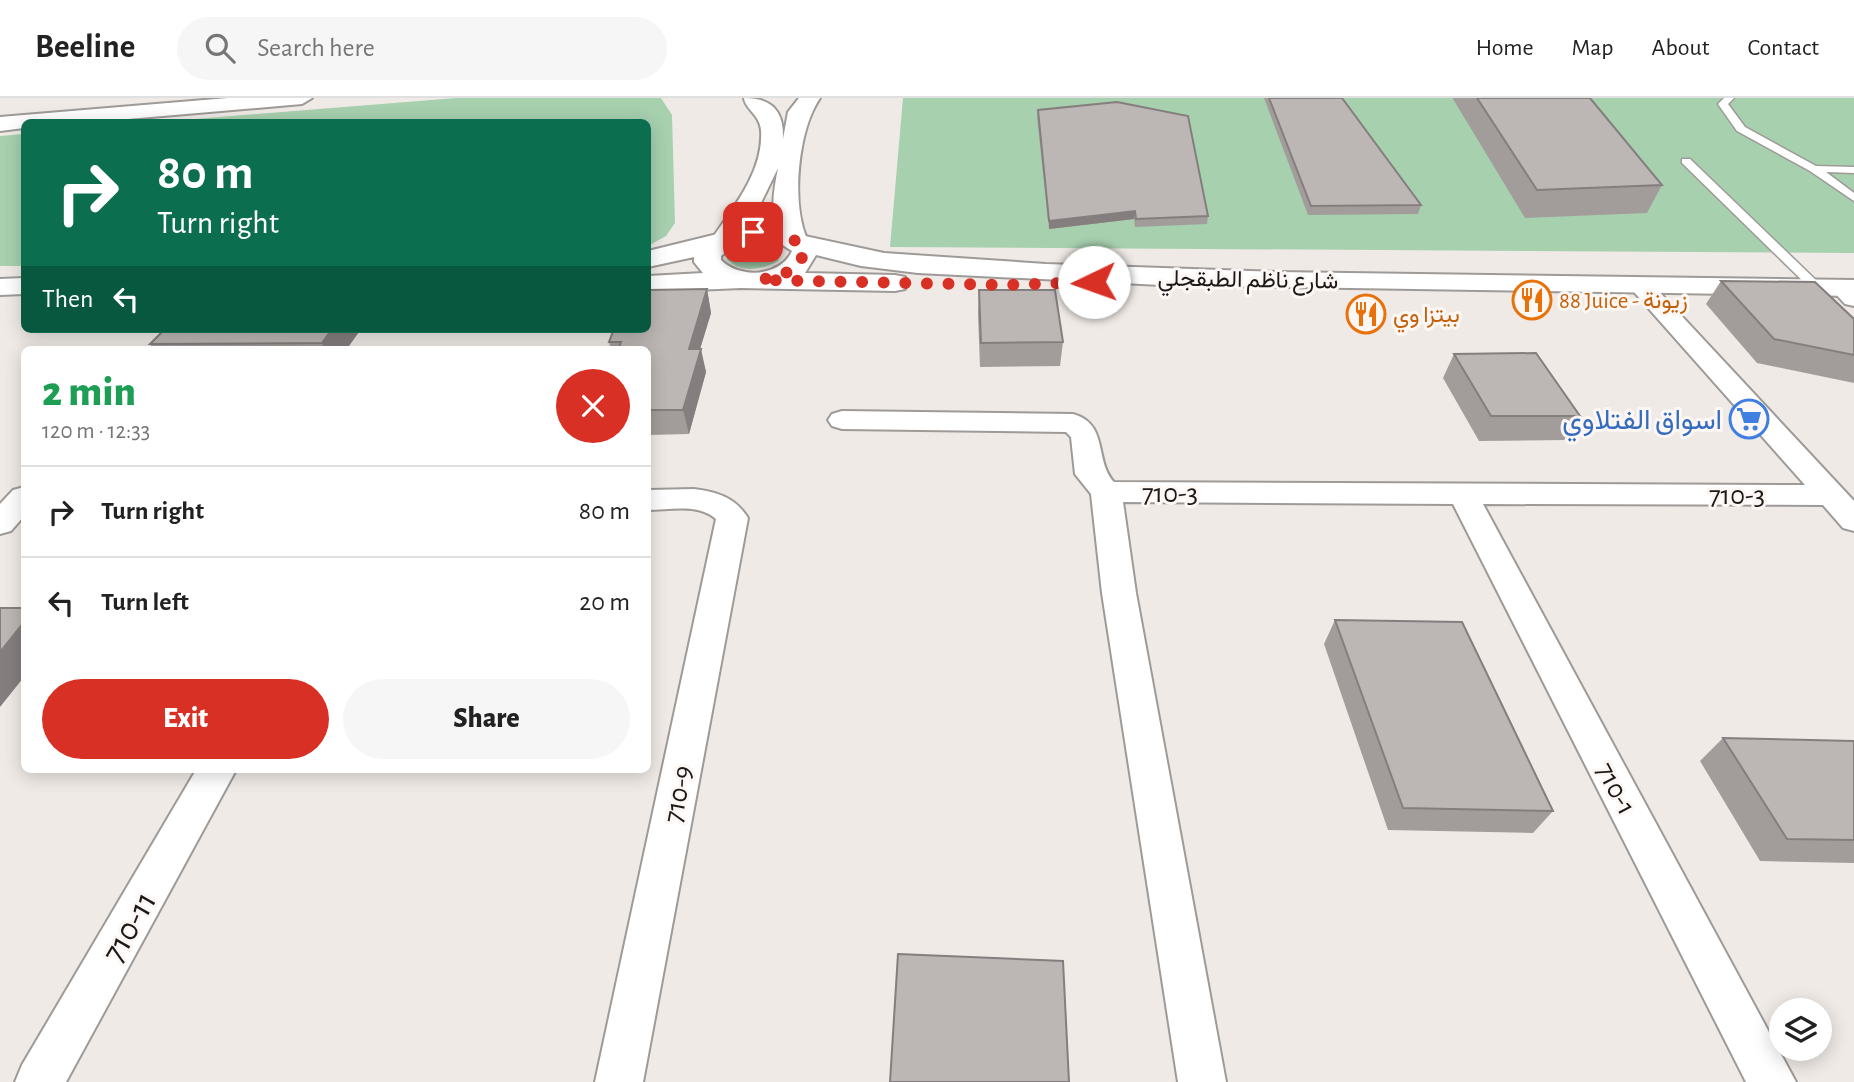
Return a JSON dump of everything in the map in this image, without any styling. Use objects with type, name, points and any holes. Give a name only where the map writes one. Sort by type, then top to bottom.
[{"type":"main road","points":[[58,119],[302,98]]},
{"type":"main road","points":[[254,102],[327,98]]},
{"type":"main road","points":[[651,284],[751,280],[794,269],[803,260],[804,250],[788,225],[784,199],[799,112],[810,98]]},
{"type":"main road","points":[[751,280],[713,270],[707,262],[708,253],[746,211],[761,184],[775,127],[769,111],[753,100]]},
{"type":"main road","points":[[0,124],[21,122]]},
{"type":"main road","name":"شارع ناظم الطبقجلي","points":[[651,258],[720,242],[738,235],[768,232],[853,256],[914,265],[1146,277],[1841,290]]},
{"type":"main road","name":"شارع ناظم الطبقجلي","points":[[751,280],[1004,285],[1146,277]]},
{"type":"main road","points":[[0,287],[21,286]]},
{"type":"street","points":[[1642,287],[1854,520]]},
{"type":"street","points":[[842,420],[1073,423],[1085,434],[1090,474],[1106,492]]},
{"type":"street","name":"710-3","points":[[1202,1082],[1119,593],[1106,492],[1831,495]]},
{"type":"street","points":[[0,494],[21,496]]},
{"type":"street","name":"710-1","points":[[1463,494],[1772,1082]]},
{"type":"street","points":[[0,523],[21,499]]},
{"type":"street","name":"710-9","points":[[620,1082],[732,518],[725,507],[709,501],[651,500]]},
{"type":"street","name":"710-11","points":[[39,1082],[215,773]]},
{"type":"lane","points":[[1728,98],[1723,104],[1741,129],[1814,170],[1854,198]]},
{"type":"lane","points":[[1685,161],[1841,290]]},
{"type":"lane","points":[[1814,170],[1854,170]]},
{"type":"green space","points":[[456,98],[661,98],[672,115],[675,223],[666,236],[651,244],[651,119],[195,119]]},
{"type":"green space","points":[[903,98],[1854,98],[1854,253],[890,247]]},
{"type":"green space","points":[[21,134],[21,266],[0,266],[0,136]]},
{"type":"green space","points":[[759,242],[774,245],[781,252],[778,261],[765,267],[745,269],[727,259],[730,250],[743,244]]},
{"type":"building","points":[[1269,98],[1342,98],[1421,205],[1311,206]]},
{"type":"building","points":[[1477,98],[1590,98],[1662,185],[1537,190]]},
{"type":"building","points":[[1117,102],[1188,116],[1208,216],[1136,219],[1135,211],[1049,221],[1038,110]]},
{"type":"building","points":[[1721,281],[1815,282],[1854,319],[1854,355],[1774,339]]},
{"type":"building","points":[[707,289],[689,349],[701,349],[683,410],[651,410],[651,346],[620,346],[621,342],[609,342],[612,333],[651,333],[651,290]]},
{"type":"building","points":[[979,290],[1055,290],[1063,342],[981,343]]},
{"type":"building","points":[[161,333],[329,333],[322,343],[150,344]]},
{"type":"building","points":[[1536,353],[1580,416],[1491,416],[1454,354]]},
{"type":"building","points":[[0,608],[21,608],[21,626],[0,652]]},
{"type":"building","points":[[1335,620],[1462,622],[1553,811],[1403,808]]},
{"type":"building","points":[[1723,738],[1854,741],[1854,840],[1787,839]]},
{"type":"building","points":[[898,954],[1063,961],[1069,1082],[890,1082]]},
{"type":"place","name":"88 Juice - زيونة","points":[[1532,300]]},
{"type":"place","name":"بيتزا وي","points":[[1366,314]]},
{"type":"place","name":"اسواق الفتلاوي","points":[[1749,419]]},
{"type":"route","points":[[753,232],[783,234],[799,242],[804,250],[803,260],[794,269],[760,280],[1004,285],[1094,282]]}]
